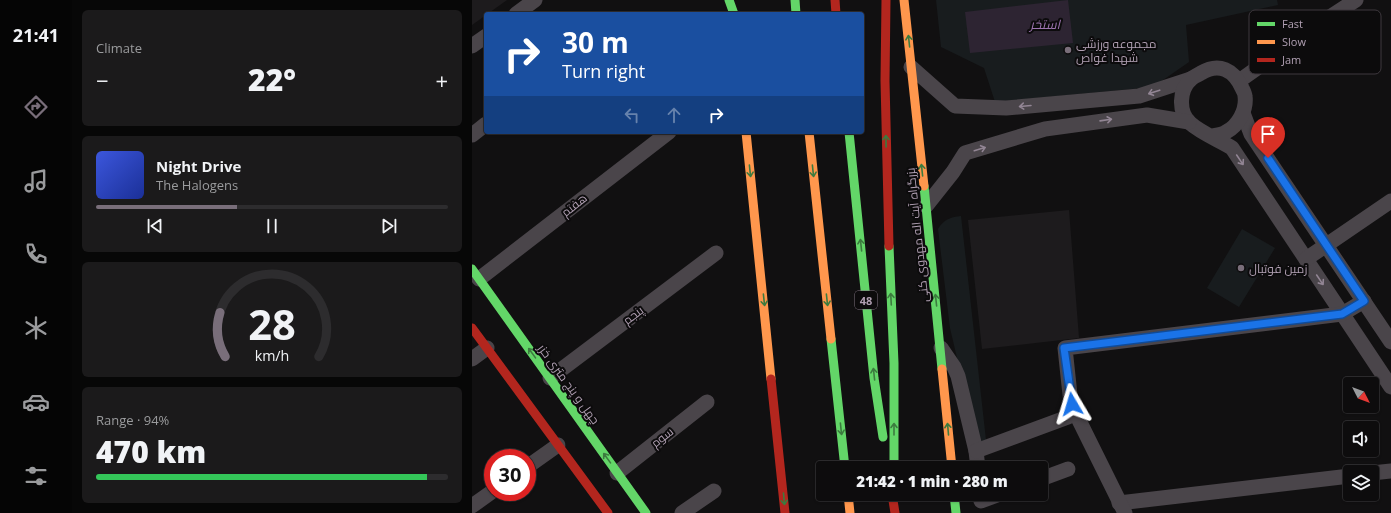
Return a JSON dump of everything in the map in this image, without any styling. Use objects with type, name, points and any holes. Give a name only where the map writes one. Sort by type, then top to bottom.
[{"type":"main road","points":[[729,0],[733,12]]},
{"type":"main road","points":[[733,0],[734,12]]},
{"type":"main road","points":[[795,0],[796,12]]},
{"type":"main road","points":[[835,0],[836,12]]},
{"type":"main road","points":[[886,0],[885,81],[890,281],[894,363],[894,461]]},
{"type":"main road","name":"بزرگراه آیت اله مهدوی کنی","points":[[904,0],[951,461]]},
{"type":"main road","points":[[746,134],[778,428],[785,513]]},
{"type":"main road","points":[[809,134],[845,461]]},
{"type":"main road","name":"48","points":[[849,134],[874,378],[887,461]]},
{"type":"main road","name":"چهل و پنج متری خزر","points":[[475,274],[646,513]]},
{"type":"main road","points":[[472,328],[608,513]]},
{"type":"main road","points":[[775,505],[778,428]]},
{"type":"main road","points":[[846,513],[847,501]]},
{"type":"main road","points":[[849,501],[850,513]]},
{"type":"main road","points":[[894,501],[895,513]]},
{"type":"main road","points":[[955,501],[956,513]]},
{"type":"street","points":[[519,12],[535,0]]},
{"type":"street","points":[[1341,10],[1356,0]]},
{"type":"street","points":[[472,46],[484,37]]},
{"type":"street","points":[[912,67],[955,106],[1006,108],[1139,96],[1190,79],[1208,68],[1221,67],[1232,73],[1239,81],[1246,96],[1243,113],[1237,124],[1226,133],[1212,136]]},
{"type":"street","points":[[1239,81],[1249,74]]},
{"type":"street","points":[[1189,122],[1182,108],[1182,93],[1190,79]]},
{"type":"street","points":[[1243,113],[1251,134],[1391,342]]},
{"type":"street","points":[[926,206],[953,172],[965,153],[1045,129],[1061,126],[1147,115],[1189,122],[1232,148],[1391,387]]},
{"type":"street","points":[[472,135],[484,126]]},
{"type":"street","name":"هفتم","points":[[475,274],[666,134]]},
{"type":"street","points":[[1306,258],[1391,201]]},
{"type":"street","name":"پنجم","points":[[550,378],[716,253]]},
{"type":"street","points":[[1343,477],[1122,508],[1072,404],[1064,348],[1342,314],[1364,301]]},
{"type":"street","points":[[940,346],[954,367],[958,376],[977,461]]},
{"type":"street","points":[[472,359],[487,348]]},
{"type":"street","name":"سوم","points":[[617,472],[708,402]]},
{"type":"street","points":[[976,451],[1068,417]]},
{"type":"street","points":[[536,461],[558,445]]},
{"type":"street","points":[[1048,476],[1068,469]]},
{"type":"street","points":[[1379,472],[1391,471]]},
{"type":"street","points":[[682,513],[714,491]]},
{"type":"street","points":[[472,506],[484,497]]},
{"type":"shaded area","points":[[472,0],[507,0],[490,12],[484,12],[484,16],[472,25]]},
{"type":"shaded area","name":"مجموعه ورزشی شهدا غواص","points":[[936,0],[1277,0],[1278,5],[1249,10],[1249,11],[1186,25],[1189,62],[1153,87],[995,102],[984,68],[941,47]]},
{"type":"shaded area","points":[[1069,210],[1079,338],[982,349],[968,220]]},
{"type":"shaded area","points":[[961,216],[986,440],[977,443],[950,328],[938,229],[948,219]]},
{"type":"shaded area","name":"زمین فوتبال","points":[[1242,229],[1275,248],[1239,307],[1207,288]]},
{"type":"water","name":"استخر","points":[[1068,0],[1073,43],[970,53],[965,12]]},
{"type":"traffic: fast","points":[[729,0],[733,12]]},
{"type":"traffic: fast","points":[[795,0],[796,12]]},
{"type":"traffic: fast","points":[[849,134],[874,378],[883,437]]},
{"type":"traffic: fast","points":[[924,186],[942,369]]},
{"type":"traffic: fast","points":[[889,246],[894,363],[894,461]]},
{"type":"traffic: fast","points":[[472,269],[646,513]]},
{"type":"traffic: fast","points":[[831,339],[844,461]]},
{"type":"traffic: fast","points":[[955,501],[956,513]]},
{"type":"traffic: slow","points":[[904,0],[924,186]]},
{"type":"traffic: slow","points":[[746,134],[771,379]]},
{"type":"traffic: slow","points":[[809,134],[831,339]]},
{"type":"traffic: slow","points":[[942,369],[951,461]]},
{"type":"traffic: slow","points":[[849,501],[850,513]]},
{"type":"traffic: jam","points":[[835,0],[836,12]]},
{"type":"traffic: jam","points":[[886,0],[885,81],[889,246]]},
{"type":"traffic: jam","points":[[472,328],[608,513]]},
{"type":"traffic: jam","points":[[771,379],[785,513]]},
{"type":"traffic: jam","points":[[893,501],[895,513]]},
{"type":"place","name":"مجموعه ورزشی شهدا غواص","points":[[1068,50]]},
{"type":"place","name":"زمین فوتبال","points":[[1241,268]]},
{"type":"route","points":[[1072,404],[1064,348],[1342,314],[1364,301],[1268,158]]}]
